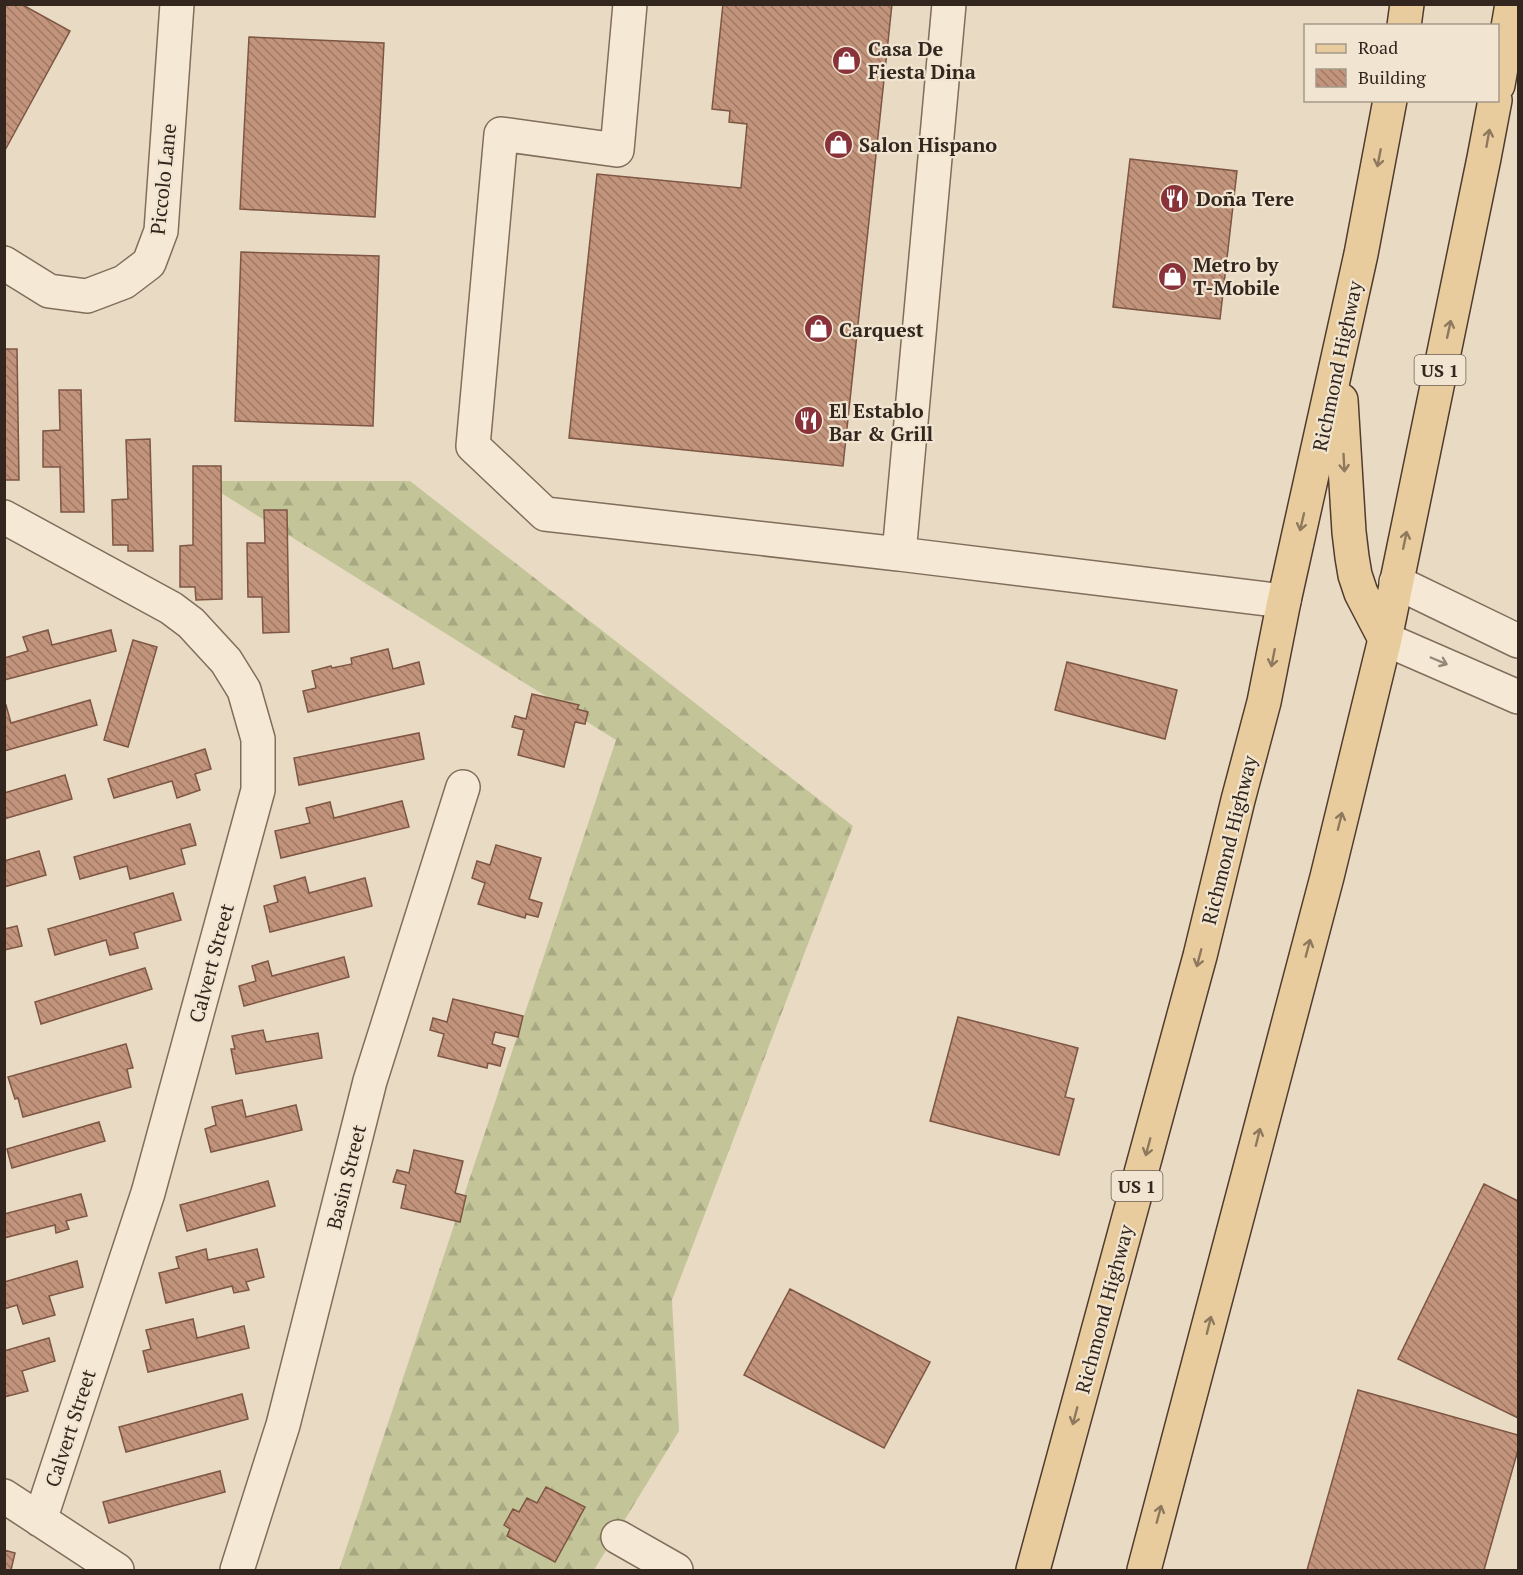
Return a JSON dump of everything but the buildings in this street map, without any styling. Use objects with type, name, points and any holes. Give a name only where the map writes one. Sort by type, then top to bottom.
[{"type":"main road","points":[[1404,24],[1407,4]]},
{"type":"main road","points":[[1499,74],[1512,4]]},
{"type":"main road","name":"Richmond Highway","points":[[1033,1570],[1200,956],[1264,702],[1284,601],[1361,254],[1390,102]]},
{"type":"main road","name":"US 1","points":[[1144,1570],[1327,877],[1385,639],[1495,102]]},
{"type":"main road","points":[[1338,362],[1348,532],[1352,557],[1361,593],[1385,639]]},
{"type":"street","name":"Piccolo Lane","points":[[4,263],[49,291],[87,296],[123,282],[149,262],[161,231],[177,4]]},
{"type":"street","points":[[630,4],[616,150],[501,134],[473,446],[545,514],[1284,601]]},
{"type":"street","points":[[899,554],[949,4]]},
{"type":"street","name":"Calvert Street","points":[[4,517],[171,608],[191,623],[226,660],[243,690],[258,739],[258,790],[148,1193],[40,1520]]},
{"type":"street","points":[[1396,582],[1518,641]]},
{"type":"street","points":[[1385,639],[1518,697]]},
{"type":"street","name":"Basin Street","points":[[237,1570],[283,1425],[370,1081],[463,787]]},
{"type":"street","points":[[4,1496],[117,1570]]},
{"type":"street","points":[[618,1537],[676,1570]]},
{"type":"green space","points":[[202,481],[410,481],[853,826],[672,1300],[679,1431],[594,1570],[339,1570],[616,740]]},
{"type":"place","name":"Casa De Fiesta Dina","points":[[847,60]]},
{"type":"place","name":"Salon Hispano","points":[[838,144]]},
{"type":"place","name":"Doña Tere","points":[[1175,198]]},
{"type":"place","name":"Metro by T-Mobile","points":[[1172,276]]},
{"type":"place","name":"Carquest","points":[[818,329]]},
{"type":"place","name":"El Establo Bar & Grill","points":[[808,421]]}]
